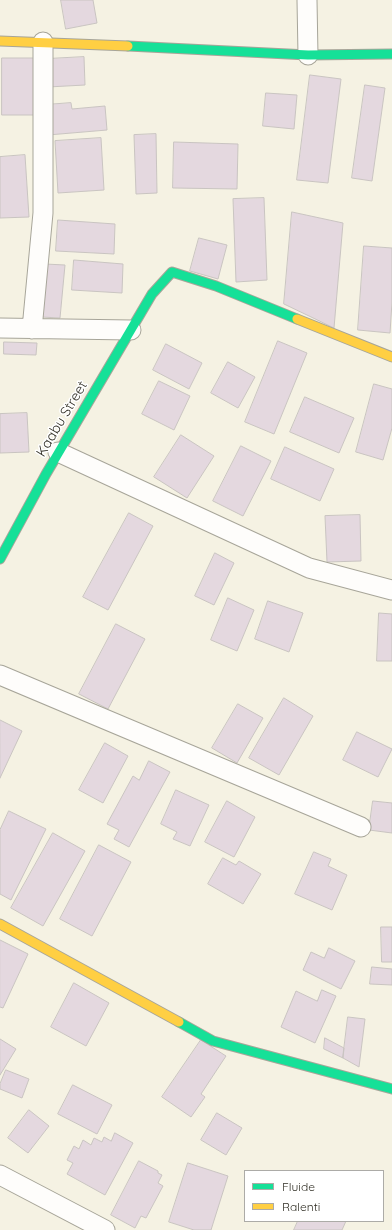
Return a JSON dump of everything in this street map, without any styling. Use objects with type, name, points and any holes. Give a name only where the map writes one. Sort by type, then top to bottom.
[{"type":"street","points":[[307,0],[308,54]]},
{"type":"street","points":[[0,41],[308,54],[392,54]]},
{"type":"street","points":[[32,329],[43,213],[43,42]]},
{"type":"street","name":"Kaabu Street","points":[[0,559],[58,452],[152,294],[172,272],[216,286],[392,357]]},
{"type":"street","points":[[0,328],[131,330]]},
{"type":"street","points":[[58,452],[309,568],[392,590]]},
{"type":"street","points":[[0,675],[361,827]]},
{"type":"street","points":[[0,924],[213,1041],[392,1089]]},
{"type":"street","points":[[0,1175],[105,1230]]},
{"type":"building","points":[[61,0],[93,0],[97,23],[66,29]]},
{"type":"building","points":[[84,57],[85,85],[48,87],[47,59]]},
{"type":"building","points":[[2,58],[35,58],[34,115],[2,115]]},
{"type":"building","points":[[310,75],[341,79],[328,183],[297,180]]},
{"type":"building","points":[[365,85],[385,88],[372,181],[352,178]]},
{"type":"building","points":[[266,93],[297,95],[294,129],[263,126]]},
{"type":"building","points":[[71,103],[72,109],[105,106],[107,130],[48,135],[45,105]]},
{"type":"building","points":[[156,134],[157,193],[136,194],[134,135]]},
{"type":"building","points":[[101,138],[104,190],[58,193],[55,141]]},
{"type":"building","points":[[174,142],[238,144],[237,189],[173,188]]},
{"type":"building","points":[[25,155],[29,217],[0,218],[0,157]]},
{"type":"building","points":[[264,198],[267,280],[236,282],[233,199]]},
{"type":"building","points":[[292,212],[343,223],[334,328],[284,304]]},
{"type":"building","points":[[58,220],[115,224],[114,254],[56,251]]},
{"type":"building","points":[[199,238],[227,245],[218,279],[190,271]]},
{"type":"building","points":[[364,246],[392,248],[392,302],[390,333],[358,330]]},
{"type":"building","points":[[74,260],[123,264],[122,293],[72,290]]},
{"type":"building","points":[[45,264],[65,265],[60,318],[41,317]]},
{"type":"building","points":[[278,341],[307,353],[274,434],[245,422]]},
{"type":"building","points":[[4,342],[37,343],[36,355],[4,354]]},
{"type":"building","points":[[166,344],[202,363],[189,389],[153,370]]},
{"type":"building","points":[[228,362],[255,377],[238,408],[211,393]]},
{"type":"building","points":[[159,381],[190,396],[174,430],[142,414]]},
{"type":"building","points":[[374,384],[392,389],[392,428],[383,460],[356,452]]},
{"type":"building","points":[[305,397],[354,418],[339,453],[290,432]]},
{"type":"building","points":[[27,413],[29,452],[0,453],[0,414]]},
{"type":"building","points":[[181,435],[214,456],[187,498],[154,477]]},
{"type":"building","points":[[241,446],[271,461],[243,516],[213,501]]},
{"type":"building","points":[[285,447],[334,469],[320,501],[271,479]]},
{"type":"building","points":[[129,513],[153,526],[108,610],[83,597]]},
{"type":"building","points":[[360,515],[361,561],[327,562],[325,516]]},
{"type":"building","points":[[215,553],[234,563],[214,605],[195,596]]},
{"type":"building","points":[[228,598],[254,610],[237,651],[211,640]]},
{"type":"building","points":[[268,601],[303,613],[289,652],[255,639]]},
{"type":"building","points":[[379,613],[392,614],[392,661],[377,661]]},
{"type":"building","points":[[116,624],[145,639],[108,709],[79,694]]},
{"type":"building","points":[[284,698],[313,716],[279,775],[249,758]]},
{"type":"building","points":[[238,704],[263,718],[237,763],[212,748]]},
{"type":"building","points":[[0,720],[22,731],[0,778]]},
{"type":"building","points":[[357,732],[392,749],[378,777],[343,760]]},
{"type":"building","points":[[105,743],[128,756],[103,803],[79,790]]},
{"type":"building","points":[[149,761],[170,772],[129,847],[114,839],[119,830],[107,824],[133,776],[139,780]]},
{"type":"building","points":[[176,790],[209,805],[190,846],[173,839],[177,832],[161,824]]},
{"type":"building","points":[[227,801],[255,817],[234,857],[205,842]]},
{"type":"building","points":[[373,801],[392,803],[392,833],[369,830]]},
{"type":"building","points":[[9,811],[46,829],[11,900],[0,894],[0,830]]},
{"type":"building","points":[[53,833],[85,851],[43,926],[11,908]]},
{"type":"building","points":[[99,845],[131,862],[92,936],[60,919]]},
{"type":"building","points":[[314,852],[331,859],[328,866],[347,875],[332,910],[295,894]]},
{"type":"building","points":[[223,858],[236,865],[239,861],[261,874],[243,904],[208,884]]},
{"type":"building","points":[[381,927],[392,927],[392,962],[382,962]]},
{"type":"building","points":[[0,940],[28,954],[3,1008],[0,1007]]},
{"type":"building","points":[[329,948],[355,961],[341,989],[303,970],[311,952],[324,958]]},
{"type":"building","points":[[372,967],[392,969],[392,985],[370,984]]},
{"type":"building","points":[[74,983],[109,1003],[86,1046],[51,1027]]},
{"type":"building","points":[[322,990],[336,996],[315,1043],[281,1027],[296,991],[317,1001]]},
{"type":"building","points":[[348,1017],[365,1019],[359,1067],[343,1058]]},
{"type":"building","points":[[325,1038],[344,1048],[343,1058],[324,1049]]},
{"type":"building","points":[[0,1039],[16,1049],[0,1075]]},
{"type":"building","points":[[201,1040],[226,1056],[201,1094],[205,1097],[191,1117],[162,1097]]},
{"type":"building","points":[[6,1070],[29,1079],[22,1098],[0,1089],[0,1084]]},
{"type":"building","points":[[73,1085],[112,1105],[97,1134],[58,1114]]},
{"type":"building","points":[[29,1110],[49,1126],[28,1153],[8,1138]]},
{"type":"building","points":[[217,1113],[242,1128],[226,1155],[201,1140]]},
{"type":"building","points":[[115,1133],[133,1143],[105,1195],[67,1174],[73,1163],[67,1160],[74,1146],[79,1149],[83,1140],[91,1145],[94,1138],[102,1142],[104,1137],[111,1141]]},
{"type":"building","points":[[139,1161],[158,1171],[158,1173],[162,1175],[158,1183],[163,1186],[146,1218],[141,1216],[135,1228],[111,1215]]},
{"type":"building","points":[[188,1163],[228,1176],[211,1230],[194,1230],[169,1222]]},
{"type":"building","points":[[298,1222],[346,1222],[342,1230],[294,1230]]},
{"type":"traffic: fast","points":[[128,46],[308,55],[392,54]]},
{"type":"traffic: fast","points":[[0,559],[46,474],[152,294],[172,272],[216,286],[297,319]]},
{"type":"traffic: fast","points":[[179,1022],[213,1041],[392,1089]]},
{"type":"traffic: slow","points":[[0,41],[128,46]]},
{"type":"traffic: slow","points":[[297,319],[392,357]]},
{"type":"traffic: slow","points":[[0,924],[179,1022]]}]
